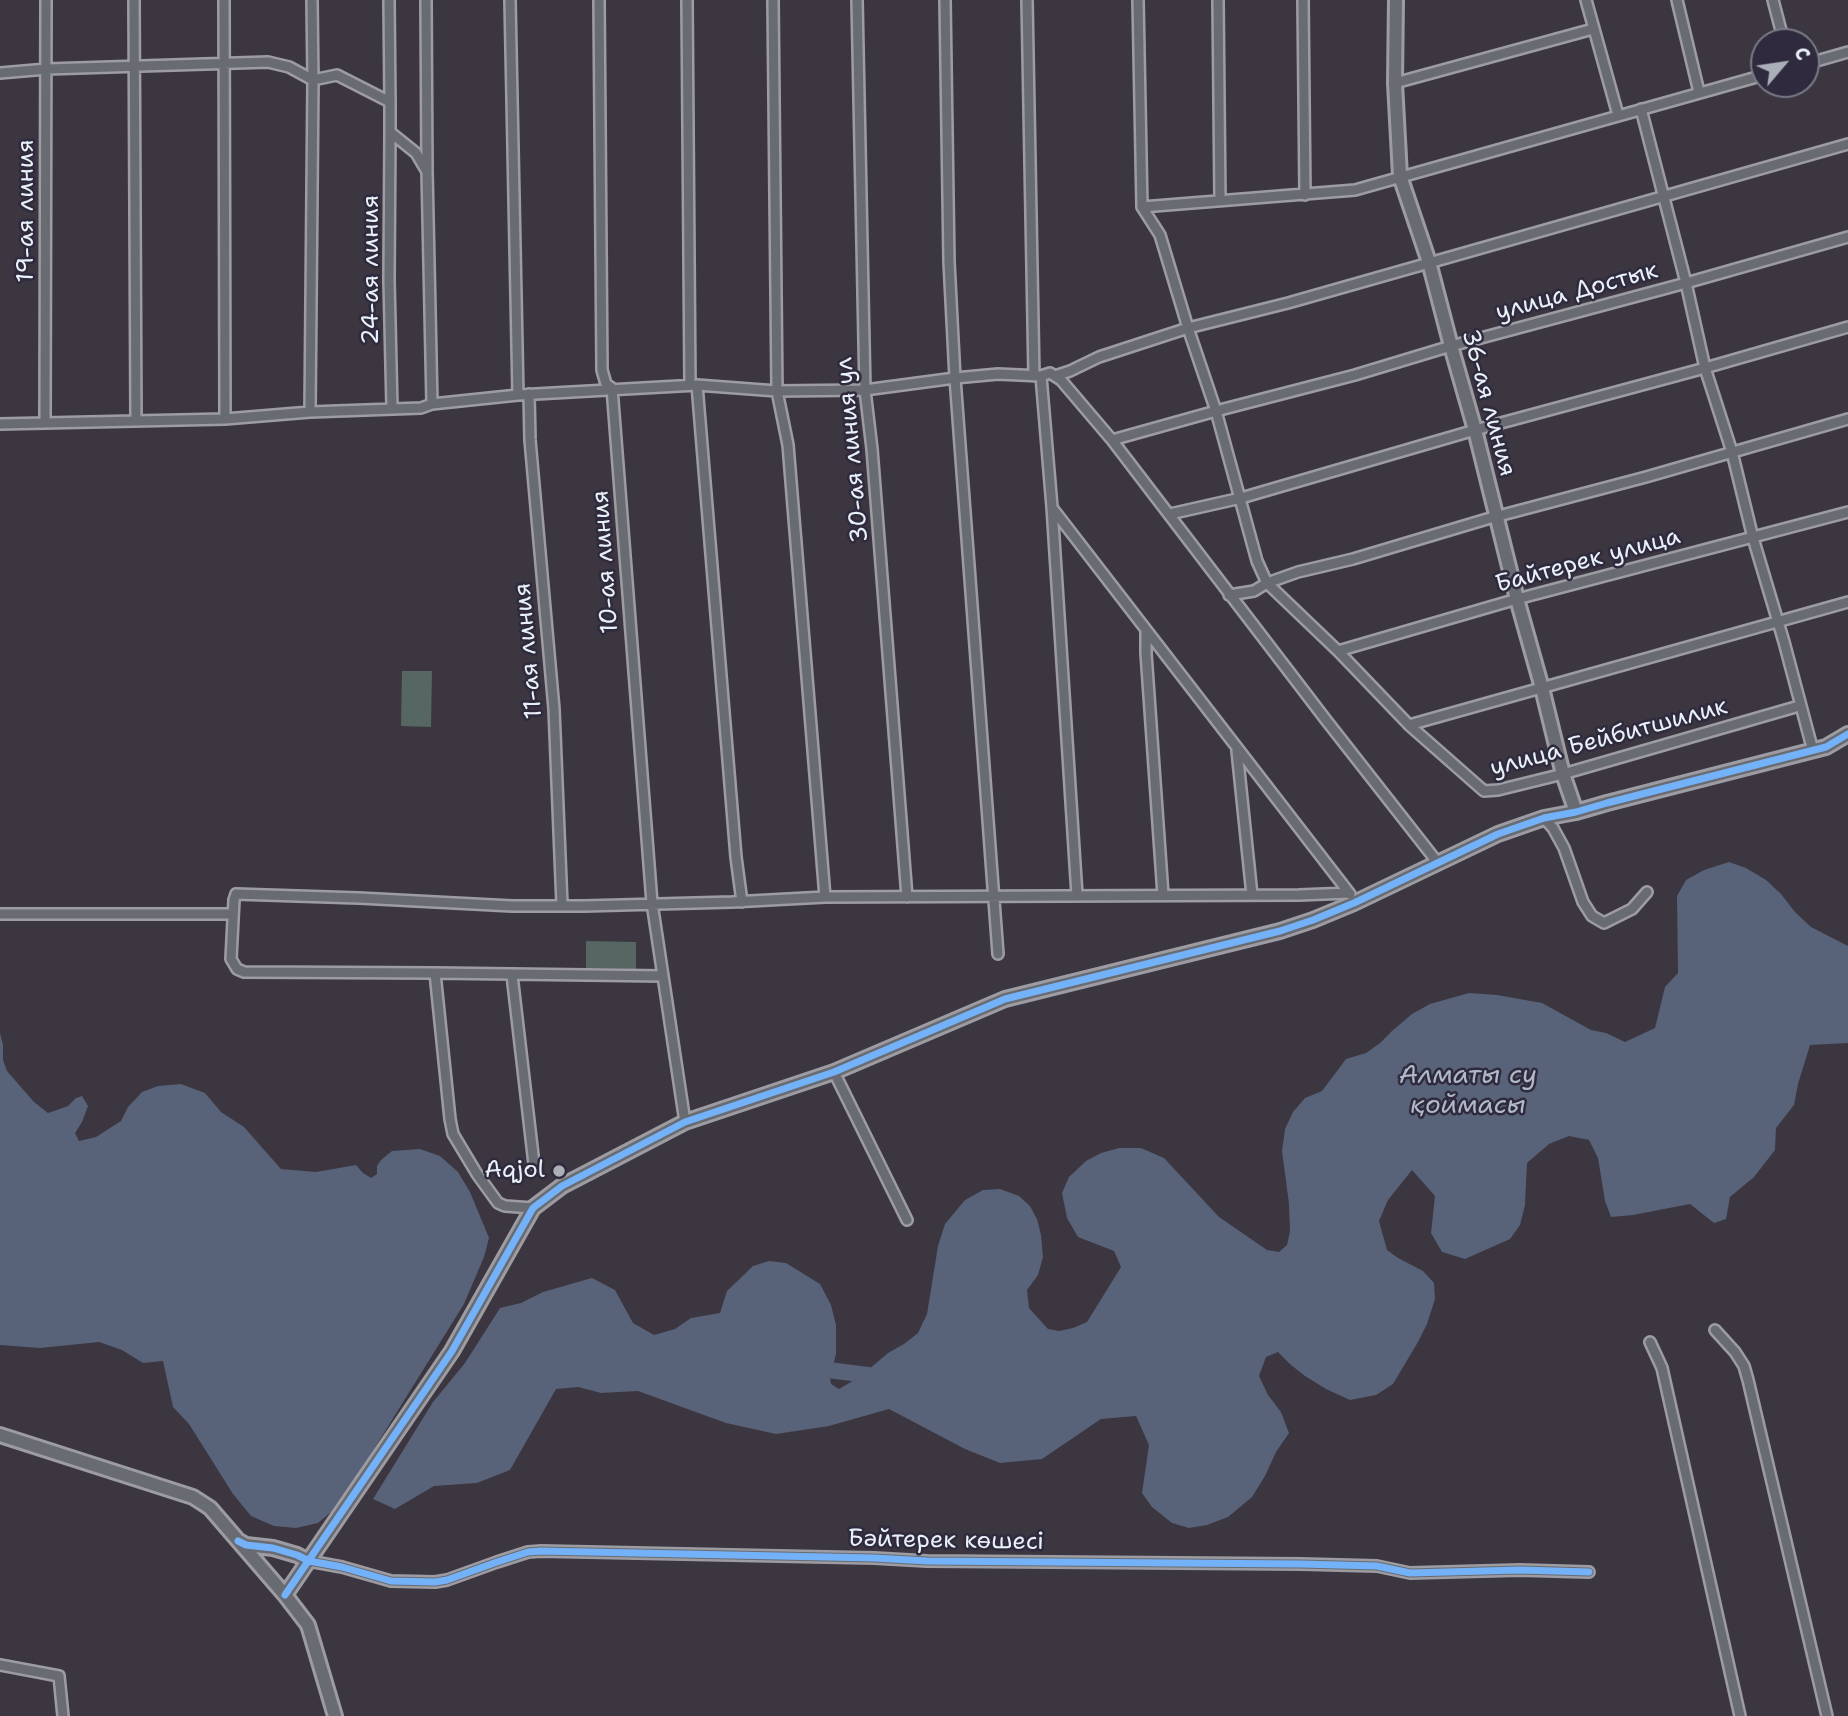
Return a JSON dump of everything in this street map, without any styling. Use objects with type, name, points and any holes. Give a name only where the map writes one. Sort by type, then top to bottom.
[{"type":"street","name":"19-ая линия","points":[[45,421],[46,0]]},
{"type":"street","points":[[134,0],[136,421]]},
{"type":"street","points":[[224,0],[225,419]]},
{"type":"street","points":[[310,412],[312,0]]},
{"type":"street","points":[[0,73],[268,62],[289,67],[313,80],[337,75],[390,102],[389,0]]},
{"type":"street","points":[[426,0],[432,404]]},
{"type":"street","points":[[510,0],[518,395]]},
{"type":"street","name":"10-ая линия","points":[[599,0],[602,370],[606,384],[612,388],[652,903],[685,1122]]},
{"type":"street","points":[[687,0],[694,385],[742,902]]},
{"type":"street","points":[[774,0],[777,391],[788,445],[825,898]]},
{"type":"street","name":"30-ая линия ул","points":[[857,0],[865,390],[872,449],[906,897]]},
{"type":"street","points":[[945,0],[949,262],[955,378],[998,954]]},
{"type":"street","points":[[1027,0],[1037,376],[1052,507],[1077,895]]},
{"type":"street","points":[[1138,0],[1142,207],[1160,235],[1216,411],[1257,561],[1267,583],[1338,651],[1409,725],[1848,602]]},
{"type":"street","points":[[1218,0],[1220,200]]},
{"type":"street","points":[[1303,0],[1305,195]]},
{"type":"street","name":"36-ая линия","points":[[1396,0],[1395,83],[1400,176],[1429,262],[1563,774],[1576,812]]},
{"type":"street","points":[[1586,0],[1618,115]]},
{"type":"street","points":[[1677,0],[1699,92]]},
{"type":"street","points":[[1773,0],[1780,28]]},
{"type":"street","points":[[1395,83],[1593,29]]},
{"type":"street","points":[[1820,60],[1848,52]]},
{"type":"street","points":[[1142,207],[1355,190],[1750,79]]},
{"type":"street","name":"24-ая линия","points":[[390,102],[389,280],[392,408]]},
{"type":"street","points":[[1641,109],[1705,368],[1732,452],[1753,538],[1813,751]]},
{"type":"street","points":[[390,132],[416,153],[427,171]]},
{"type":"street","points":[[1055,376],[1099,357],[1188,328],[1288,303],[1848,144]]},
{"type":"street","name":"улица Достык","points":[[1112,440],[1848,237]]},
{"type":"street","points":[[1170,514],[1241,498],[1848,327]]},
{"type":"street","points":[[0,424],[225,419],[310,412],[421,408],[432,404],[612,388],[694,385],[777,391],[865,390],[998,374],[1037,376],[1050,373],[1062,380],[1112,440],[1438,863]]},
{"type":"street","name":"11-ая линия","points":[[529,394],[531,453],[554,709],[562,905]]},
{"type":"street","points":[[1229,595],[1254,591],[1267,583],[1298,572],[1848,419]]},
{"type":"street","points":[[1052,507],[1351,898]]},
{"type":"street","name":"Байтерек улица","points":[[1338,651],[1517,599],[1848,512]]},
{"type":"street","points":[[1146,630],[1163,895]]},
{"type":"street","name":"улица Бейбитшилик","points":[[1409,725],[1484,792],[1563,774],[1799,706]]},
{"type":"street","points":[[285,1595],[452,1351],[533,1208],[562,1186],[685,1122],[834,1072],[1005,999],[1280,931],[1313,920],[1351,898],[1438,863],[1498,834],[1544,818],[1813,751],[1848,734]]},
{"type":"street","points":[[1237,748],[1252,895]]},
{"type":"street","points":[[1544,818],[1564,848],[1583,902],[1592,916],[1604,923],[1632,909],[1647,892]]},
{"type":"street","points":[[663,976],[244,972],[237,969],[231,959],[233,900],[236,894],[512,906],[584,906],[825,898],[1077,895],[1351,898]]},
{"type":"street","points":[[0,914],[233,914]]},
{"type":"street","points":[[435,973],[453,1134],[498,1203],[533,1208]]},
{"type":"street","points":[[512,975],[534,1164]]},
{"type":"street","points":[[834,1072],[908,1220]]},
{"type":"street","points":[[1714,1330],[1744,1366],[1827,1716]]},
{"type":"street","points":[[1650,1342],[1662,1368],[1740,1716]]},
{"type":"street","points":[[0,1435],[193,1497],[210,1508],[285,1595],[307,1625],[335,1716]]},
{"type":"street","points":[[239,1541],[246,1545],[273,1548],[309,1561]]},
{"type":"street","name":"Бәйтерек көшесі","points":[[309,1561],[391,1581],[435,1582],[528,1552],[541,1551],[927,1561],[1301,1564],[1377,1566],[1410,1573],[1520,1570],[1589,1572]]},
{"type":"street","points":[[0,1665],[59,1676],[63,1716]]},
{"type":"shaded area","points":[[402,671],[432,671],[431,727],[401,726]]},
{"type":"shaded area","points":[[586,941],[636,942],[636,969],[586,968]]},
{"type":"water","name":"Алматы су қоймасы","points":[[1729,862],[1766,880],[1811,927],[1848,946],[1848,1043],[1810,1045],[1794,1105],[1776,1128],[1775,1150],[1754,1177],[1730,1197],[1726,1219],[1714,1223],[1690,1204],[1611,1217],[1605,1201],[1598,1158],[1589,1140],[1569,1136],[1549,1144],[1527,1163],[1525,1205],[1520,1225],[1510,1239],[1465,1259],[1442,1252],[1431,1233],[1435,1196],[1412,1170],[1388,1200],[1379,1221],[1387,1250],[1423,1271],[1434,1283],[1435,1299],[1418,1342],[1393,1384],[1376,1395],[1350,1400],[1305,1376],[1278,1352],[1266,1357],[1259,1376],[1268,1395],[1281,1412],[1289,1433],[1252,1497],[1228,1517],[1189,1528],[1172,1523],[1152,1507],[1142,1493],[1149,1445],[1136,1416],[1101,1419],[1042,1459],[1000,1463],[965,1449],[889,1409],[829,1426],[776,1434],[726,1423],[638,1391],[601,1393],[578,1387],[556,1389],[510,1470],[477,1483],[434,1486],[395,1509],[373,1499],[433,1402],[465,1363],[500,1308],[592,1278],[615,1290],[633,1323],[654,1335],[675,1329],[691,1318],[720,1313],[727,1291],[753,1266],[769,1261],[786,1263],[820,1284],[831,1305],[836,1325],[836,1354],[830,1377],[831,1384],[839,1389],[861,1376],[888,1353],[918,1333],[927,1314],[938,1246],[945,1224],[965,1200],[983,1190],[1000,1189],[1019,1196],[1030,1206],[1037,1219],[1043,1257],[1038,1275],[1027,1290],[1029,1308],[1048,1329],[1059,1331],[1087,1322],[1121,1267],[1114,1251],[1078,1237],[1067,1218],[1062,1193],[1069,1177],[1086,1161],[1101,1153],[1119,1148],[1141,1148],[1164,1158],[1219,1217],[1267,1250],[1279,1252],[1287,1245],[1290,1231],[1282,1151],[1285,1129],[1293,1112],[1305,1098],[1322,1091],[1346,1059],[1366,1053],[1412,1014],[1430,1004],[1469,993],[1542,1003],[1591,1030],[1606,1033],[1625,1042],[1655,1028],[1665,987],[1678,973],[1677,896],[1686,880],[1704,870]]},
{"type":"water","points":[[0,1033],[7,1071],[34,1102],[48,1113],[68,1106],[82,1096],[88,1106],[75,1133],[79,1141],[96,1137],[121,1121],[128,1107],[142,1092],[158,1086],[181,1084],[205,1093],[221,1112],[244,1127],[281,1169],[316,1172],[356,1165],[371,1178],[377,1174],[377,1166],[381,1160],[392,1151],[420,1149],[440,1156],[458,1172],[470,1192],[489,1238],[484,1257],[464,1304],[369,1457],[331,1512],[318,1523],[296,1528],[274,1526],[251,1516],[233,1494],[189,1424],[173,1407],[163,1361],[143,1363],[122,1350],[99,1342],[40,1348],[0,1345]]},
{"type":"waterway","points":[[812,1368],[884,1377]]},
{"type":"cycle path","points":[[285,1595],[452,1351],[533,1208],[562,1186],[685,1122],[834,1072],[1005,999],[1280,931],[1354,903],[1498,834],[1544,818],[1826,747],[1848,734]]},
{"type":"cycle path","points":[[238,1541],[391,1581],[447,1580],[528,1552],[541,1551],[927,1561],[1301,1564],[1377,1566],[1410,1573],[1520,1570],[1589,1572]]},
{"type":"place","name":"Aqjol","points":[[559,1171]]}]
